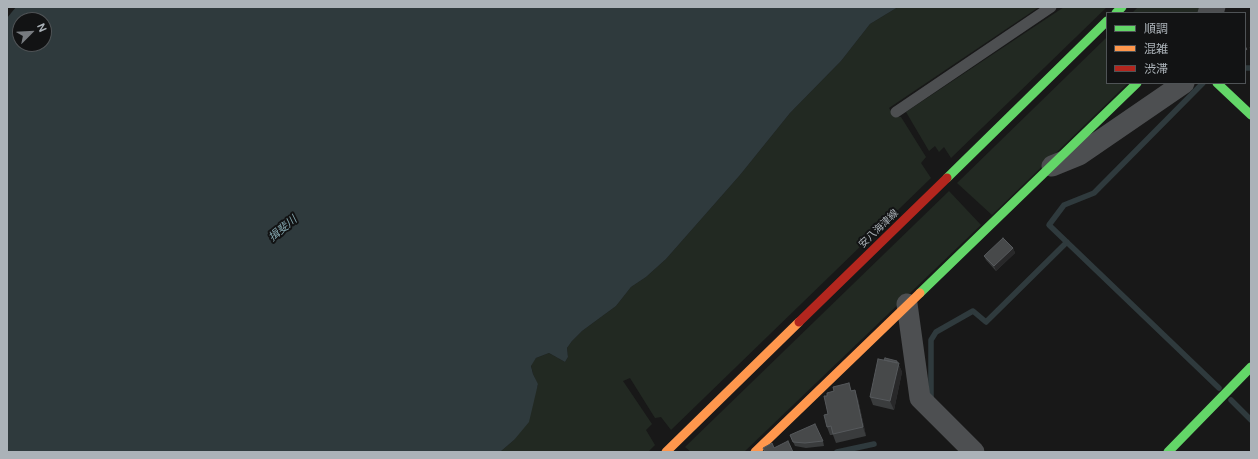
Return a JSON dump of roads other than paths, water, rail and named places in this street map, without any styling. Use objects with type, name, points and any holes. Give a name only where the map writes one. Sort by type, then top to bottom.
[{"type":"street","name":"安八海津線","points":[[666,452],[1106,22]]},
{"type":"street","points":[[754,452],[906,304],[1050,168],[1135,84]]},
{"type":"street","points":[[1050,168],[1079,155],[1183,84]]},
{"type":"street","points":[[1218,84],[1251,115]]},
{"type":"street","points":[[906,304],[920,398],[974,452]]},
{"type":"street","points":[[1168,452],[1251,367]]},
{"type":"lane","points":[[896,112],[1052,7]]},
{"type":"water","name":"揖斐川","points":[[16,7],[898,7],[870,24],[841,61],[790,113],[740,175],[666,259],[646,277],[631,287],[616,306],[582,331],[572,341],[567,348],[568,357],[565,362],[549,353],[536,358],[531,366],[538,384],[529,422],[514,440],[500,452],[7,452],[7,18]]},
{"type":"waterway","points":[[1246,68],[1251,68]]},
{"type":"waterway","points":[[1202,84],[1094,193],[1064,205],[1049,225],[1219,388]]},
{"type":"waterway","points":[[931,398],[931,340],[936,332],[973,311],[986,322],[1067,242]]},
{"type":"waterway","points":[[1231,400],[1251,420]]},
{"type":"waterway","points":[[837,452],[874,444]]}]
